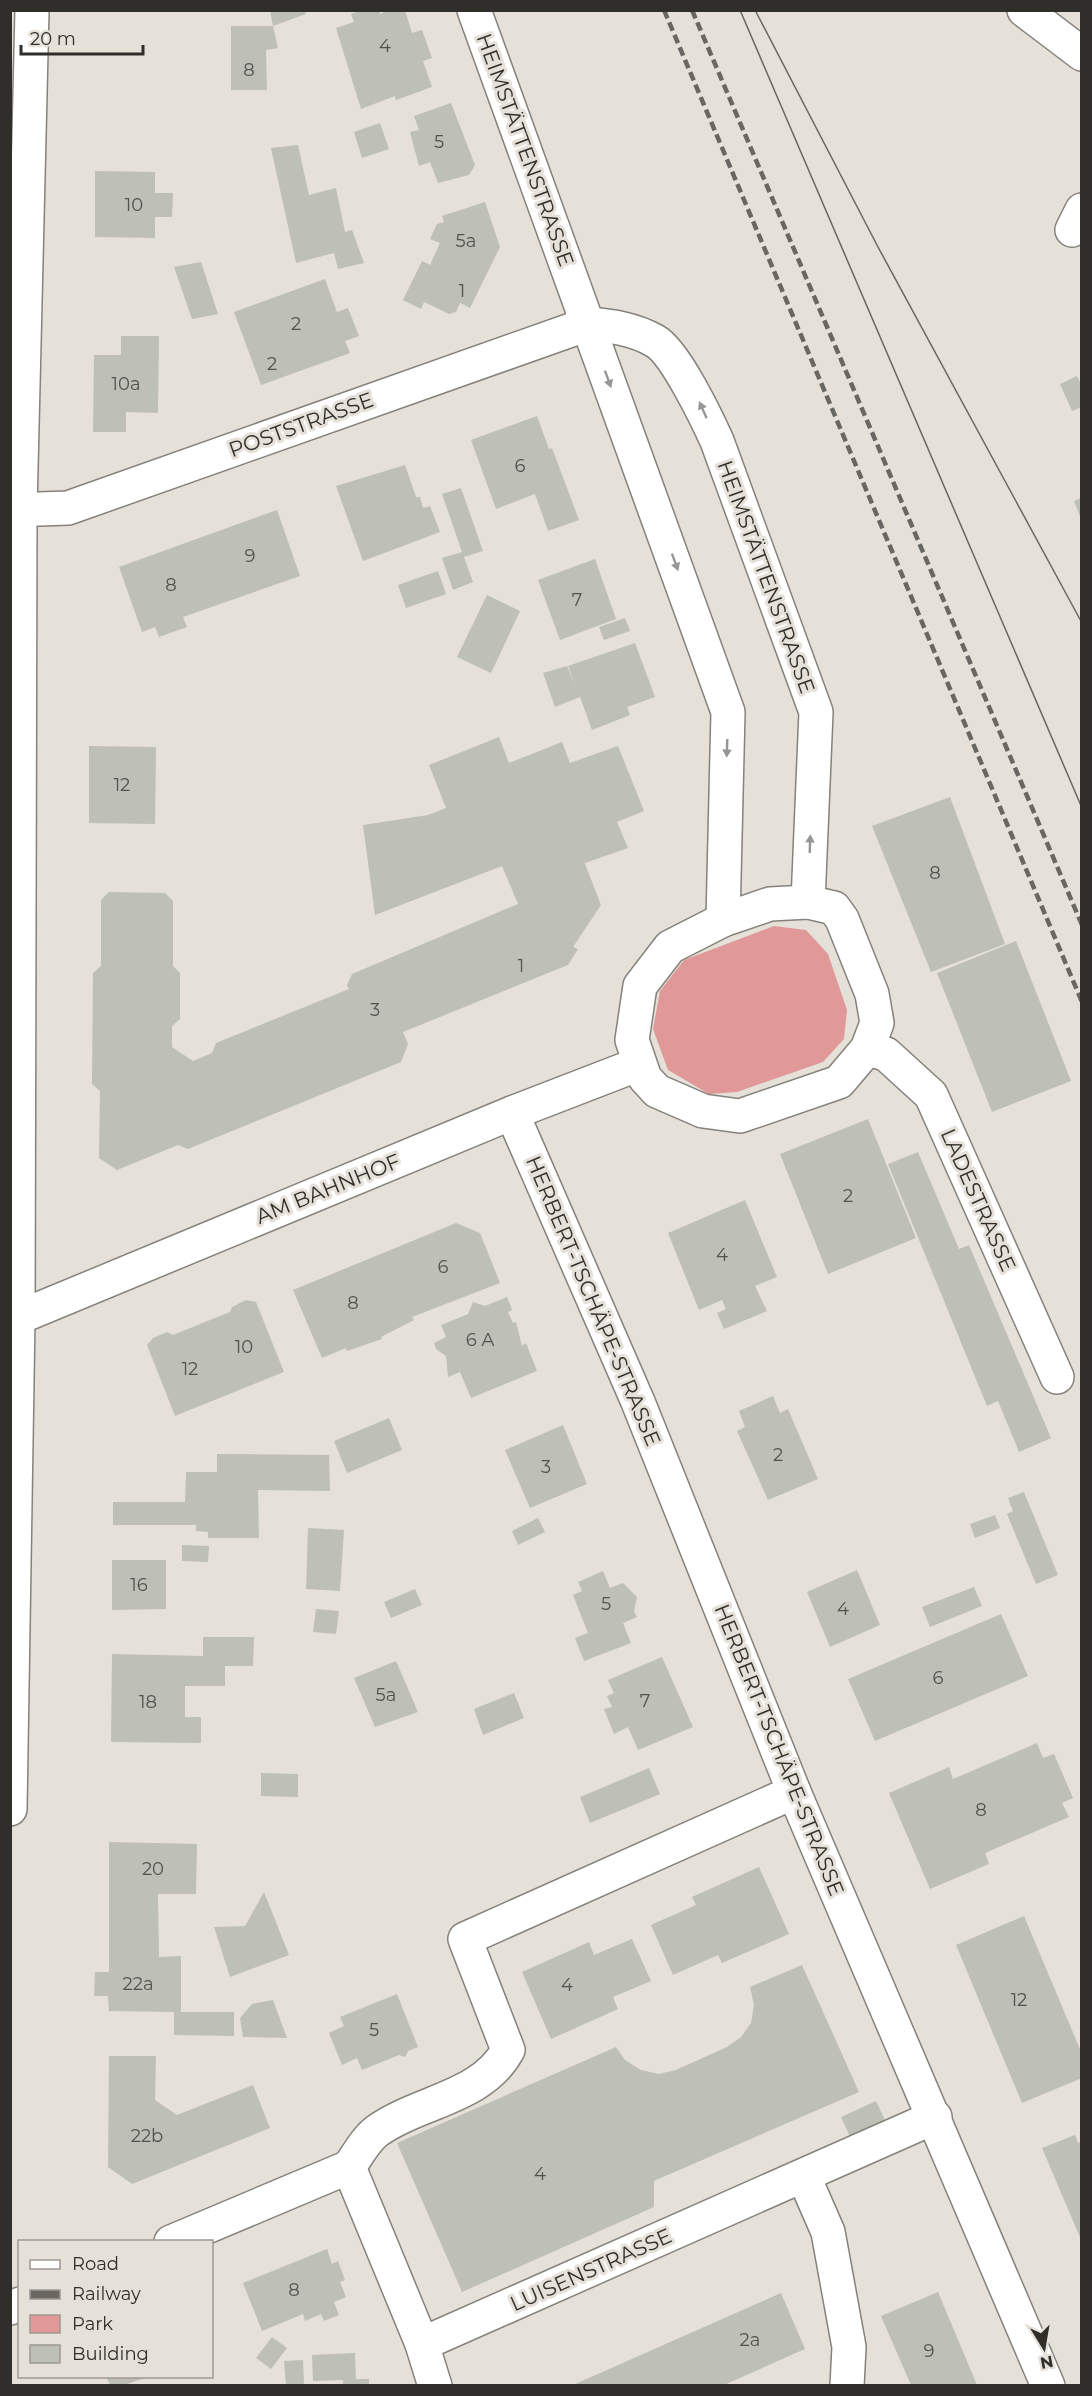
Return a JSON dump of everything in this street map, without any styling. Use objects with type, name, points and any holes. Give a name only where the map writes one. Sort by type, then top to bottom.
[{"type":"street","points":[[10,1809],[14,1319],[15,510],[32,10]]},
{"type":"street","name":"HEIMSTÄTTENSTRASSE","points":[[474,10],[728,712],[723,920]]},
{"type":"street","points":[[1024,10],[1082,54]]},
{"type":"street","name":"POSTSTRASSE","points":[[15,510],[68,508],[588,324]]},
{"type":"street","name":"HEIMSTÄTTENSTRASSE","points":[[588,324],[622,327],[658,342],[698,399],[717,441],[816,712],[808,902]]},
{"type":"street","points":[[808,902],[834,908],[846,930],[873,1004],[877,1023],[867,1049],[838,1082],[740,1116],[703,1111],[657,1091],[645,1078],[632,1040],[640,986],[670,947],[723,920],[770,904],[808,902]]},
{"type":"street","name":"LADESTRASSE","points":[[867,1049],[886,1054],[931,1095],[1057,1377]]},
{"type":"street","name":"AM BAHNHOF","points":[[14,1319],[512,1113],[639,1064]]},
{"type":"street","name":"HERBERT-TSCHÄPE-STRASSE","points":[[512,1113],[638,1402],[794,1792],[1048,2385]]},
{"type":"street","points":[[173,2240],[349,2167],[376,2132],[481,2081],[499,2066],[508,2050],[465,1939],[794,1792]]},
{"type":"street","name":"LUISENSTRASSE","points":[[422,2344],[804,2177],[935,2117]]},
{"type":"street","points":[[349,2167],[422,2344],[435,2385]]},
{"type":"street","points":[[804,2177],[828,2232],[849,2347],[847,2385]]},
{"type":"green space","points":[[774,926],[806,930],[828,954],[847,1010],[844,1039],[823,1062],[737,1092],[709,1094],[668,1070],[653,1029],[660,991],[684,960]]},
{"type":"building","points":[[270,10],[304,10],[306,14],[273,26]]},
{"type":"building","points":[[361,10],[379,10],[380,14],[389,10],[405,10],[412,33],[422,30],[432,58],[423,61],[432,87],[396,100],[395,96],[361,109],[336,28],[354,22],[351,14]]},
{"type":"building","points":[[231,26],[273,26],[278,48],[266,50],[267,90],[231,90]]},
{"type":"building","points":[[451,103],[475,165],[469,175],[438,183],[430,162],[419,166],[410,132],[419,130],[414,116]]},
{"type":"building","points":[[380,123],[389,149],[362,158],[354,132]]},
{"type":"building","points":[[298,145],[309,195],[336,188],[345,232],[352,230],[364,263],[338,269],[334,253],[296,263],[271,148]]},
{"type":"building","points":[[95,171],[155,172],[155,193],[173,193],[172,217],[155,217],[155,238],[95,237]]},
{"type":"building","points":[[485,202],[500,247],[470,308],[460,303],[456,312],[449,314],[424,302],[421,309],[403,300],[422,261],[430,265],[440,243],[430,239],[437,224],[444,222],[442,216]]},
{"type":"building","points":[[201,262],[218,314],[192,319],[174,267]]},
{"type":"building","points":[[325,279],[337,312],[348,308],[359,336],[345,341],[350,353],[261,385],[234,312]]},
{"type":"building","points":[[121,336],[159,336],[158,413],[126,412],[126,432],[93,432],[94,355],[121,355]]},
{"type":"building","points":[[1077,376],[1082,386],[1082,407],[1072,411],[1060,384]]},
{"type":"building","points":[[537,416],[549,449],[552,448],[579,520],[548,531],[535,494],[496,509],[471,440]]},
{"type":"building","points":[[405,465],[416,497],[420,497],[423,508],[430,506],[440,532],[363,561],[336,486]]},
{"type":"building","points":[[461,488],[483,551],[464,557],[473,582],[453,590],[442,558],[462,552],[442,494]]},
{"type":"building","points":[[1081,498],[1081,519],[1074,501]]},
{"type":"building","points":[[277,510],[300,576],[183,617],[187,627],[159,637],[155,627],[142,632],[119,567]]},
{"type":"building","points":[[595,559],[616,619],[560,640],[538,580]]},
{"type":"building","points":[[438,571],[446,594],[406,608],[398,585]]},
{"type":"building","points":[[487,595],[520,611],[491,673],[457,657]]},
{"type":"building","points":[[625,618],[630,631],[604,640],[599,627]]},
{"type":"building","points":[[635,643],[655,697],[627,707],[630,715],[592,730],[580,697],[555,707],[543,673],[567,666],[576,687],[568,666]]},
{"type":"building","points":[[499,737],[509,763],[562,742],[570,763],[618,746],[644,811],[617,822],[628,848],[585,863],[582,856],[601,905],[573,947],[578,949],[568,965],[403,1032],[408,1044],[401,1062],[188,1149],[178,1145],[117,1170],[99,1158],[100,1091],[92,1084],[93,973],[101,966],[101,900],[109,892],[165,893],[173,901],[173,966],[180,973],[180,1019],[172,1026],[172,1047],[193,1061],[212,1053],[216,1043],[349,989],[347,985],[352,974],[518,904],[502,866],[375,915],[363,825],[428,815],[446,808],[429,765]]},
{"type":"building","points":[[89,746],[156,747],[155,824],[89,823]]},
{"type":"building","points":[[950,797],[1005,944],[931,972],[872,826]]},
{"type":"building","points":[[1016,941],[1071,1081],[992,1112],[937,973]]},
{"type":"building","points":[[868,1119],[916,1238],[828,1274],[780,1154]]},
{"type":"building","points":[[918,1152],[959,1249],[969,1245],[1051,1438],[1019,1452],[998,1401],[987,1406],[888,1164]]},
{"type":"building","points":[[745,1200],[777,1277],[755,1286],[767,1311],[724,1329],[717,1313],[726,1309],[722,1300],[699,1310],[668,1233]]},
{"type":"building","points":[[456,1223],[480,1233],[500,1283],[412,1317],[414,1320],[381,1337],[382,1339],[347,1351],[346,1348],[322,1358],[293,1290]]},
{"type":"building","points":[[507,1297],[512,1310],[508,1312],[513,1323],[516,1322],[522,1346],[526,1343],[537,1371],[471,1398],[460,1372],[448,1377],[446,1356],[436,1349],[434,1343],[446,1337],[441,1325],[468,1314],[473,1302],[485,1306]]},
{"type":"building","points":[[246,1300],[256,1302],[284,1372],[175,1416],[147,1345],[153,1338],[167,1332],[173,1335],[230,1312],[232,1307]]},
{"type":"building","points":[[773,1396],[780,1413],[788,1409],[818,1479],[768,1500],[737,1431],[745,1427],[739,1411]]},
{"type":"building","points":[[389,1418],[402,1450],[347,1473],[334,1441]]},
{"type":"building","points":[[563,1425],[587,1484],[530,1508],[505,1450]]},
{"type":"building","points":[[217,1454],[329,1455],[330,1491],[258,1490],[259,1538],[208,1538],[208,1532],[196,1531],[196,1525],[113,1525],[113,1502],[185,1502],[186,1472],[217,1472]]},
{"type":"building","points":[[1024,1492],[1058,1575],[1036,1584],[1007,1514],[1013,1511],[1008,1498]]},
{"type":"building","points":[[995,1515],[1000,1528],[975,1538],[970,1524]]},
{"type":"building","points":[[538,1518],[545,1532],[518,1545],[512,1531]]},
{"type":"building","points":[[308,1528],[344,1530],[340,1591],[306,1589]]},
{"type":"building","points":[[182,1545],[209,1546],[208,1562],[182,1561]]},
{"type":"building","points":[[112,1560],[166,1560],[166,1609],[112,1610]]},
{"type":"building","points":[[857,1570],[880,1625],[830,1647],[807,1592]]},
{"type":"building","points":[[603,1571],[610,1588],[623,1583],[637,1597],[634,1611],[637,1617],[623,1623],[631,1643],[584,1661],[575,1638],[588,1633],[573,1595],[582,1591],[578,1582]]},
{"type":"building","points":[[974,1587],[982,1606],[930,1627],[922,1607]]},
{"type":"building","points":[[415,1589],[422,1605],[391,1618],[384,1602]]},
{"type":"building","points":[[316,1609],[339,1611],[336,1634],[313,1632]]},
{"type":"building","points":[[1001,1614],[1028,1676],[875,1741],[848,1679]]},
{"type":"building","points":[[203,1637],[254,1637],[253,1666],[225,1666],[225,1686],[185,1686],[185,1717],[201,1717],[201,1743],[111,1742],[112,1654],[203,1656]]},
{"type":"building","points":[[662,1657],[693,1727],[638,1750],[628,1727],[614,1734],[604,1709],[612,1707],[607,1696],[614,1693],[608,1680]]},
{"type":"building","points":[[396,1661],[418,1712],[375,1727],[354,1678]]},
{"type":"building","points":[[514,1693],[524,1718],[483,1735],[474,1709]]},
{"type":"building","points":[[1037,1743],[1043,1758],[1054,1754],[1073,1798],[1062,1803],[1069,1817],[985,1853],[989,1864],[930,1889],[889,1793],[949,1767],[953,1779]]},
{"type":"building","points":[[649,1768],[660,1794],[590,1823],[580,1797]]},
{"type":"building","points":[[261,1773],[298,1774],[298,1797],[261,1796]]},
{"type":"building","points":[[109,1842],[197,1844],[196,1894],[158,1894],[159,1957],[181,1956],[181,2012],[234,2012],[234,2036],[174,2035],[174,2012],[109,2011],[108,1996],[94,1996],[95,1972],[109,1972]]},
{"type":"building","points":[[759,1867],[789,1934],[722,1963],[718,1955],[673,1975],[651,1925],[696,1905],[692,1897]]},
{"type":"building","points":[[264,1892],[289,1955],[230,1977],[214,1927],[245,1926]]},
{"type":"building","points":[[1024,1916],[1082,2054],[1082,2078],[1022,2103],[956,1945]]},
{"type":"building","points":[[632,1939],[651,1981],[613,1997],[618,2009],[551,2039],[522,1972],[589,1942],[594,1955]]},
{"type":"building","points":[[802,1965],[859,2092],[654,2181],[654,2207],[462,2292],[397,2143],[616,2047],[625,2060],[641,2070],[659,2074],[676,2070],[727,2047],[741,2037],[751,2023],[754,2005],[750,1987]]},
{"type":"building","points":[[397,1994],[418,2047],[408,2051],[405,2057],[399,2055],[362,2070],[357,2058],[342,2065],[329,2033],[344,2026],[340,2017]]},
{"type":"building","points":[[273,2000],[287,2038],[243,2037],[240,2018],[252,2004]]},
{"type":"building","points":[[109,2056],[156,2056],[155,2100],[177,2115],[253,2085],[270,2128],[132,2184],[108,2167]]},
{"type":"building","points":[[876,2101],[887,2125],[852,2141],[841,2117]]},
{"type":"building","points":[[1075,2135],[1078,2143],[1082,2141],[1082,2242],[1042,2148]]},
{"type":"building","points":[[327,2249],[332,2264],[338,2261],[345,2280],[340,2282],[346,2297],[334,2302],[339,2315],[324,2321],[321,2314],[305,2321],[303,2314],[262,2331],[243,2283]]},
{"type":"building","points":[[938,2292],[977,2385],[911,2385],[881,2316]]},
{"type":"building","points":[[781,2293],[805,2349],[724,2385],[573,2385]]},
{"type":"building","points":[[272,2337],[287,2348],[271,2369],[256,2358]]},
{"type":"building","points":[[355,2353],[356,2379],[369,2379],[369,2385],[343,2385],[343,2380],[313,2381],[312,2355]]},
{"type":"building","points":[[303,2360],[304,2385],[286,2385],[284,2361]]},
{"type":"building","points":[[107,2378],[144,2378],[125,2385],[110,2385]]},
{"type":"tram line","points":[[740,10],[1082,808]]},
{"type":"tram line","points":[[755,10],[878,247],[1082,623]]},
{"type":"railway","points":[[664,10],[1082,1002]]},
{"type":"railway","points":[[692,10],[1082,925]]}]
